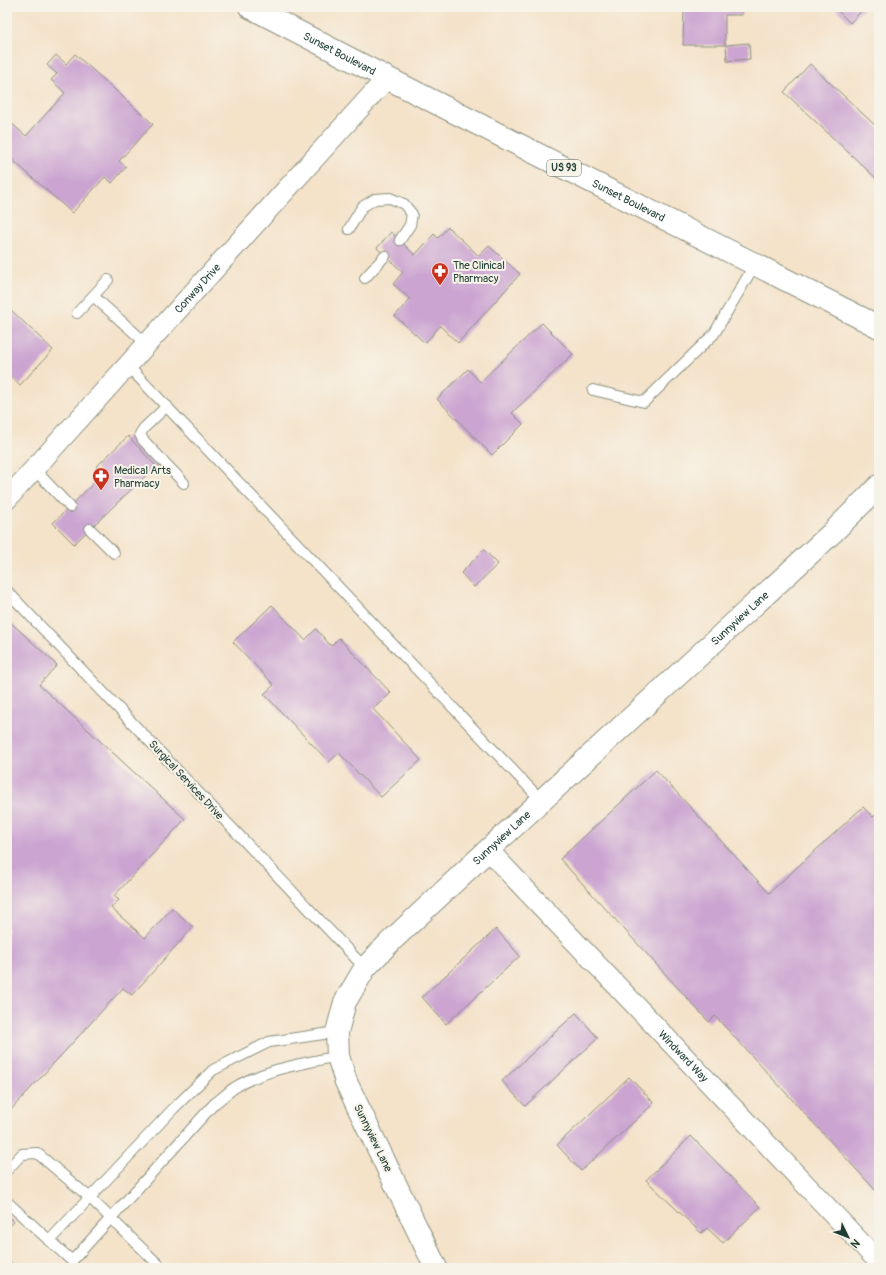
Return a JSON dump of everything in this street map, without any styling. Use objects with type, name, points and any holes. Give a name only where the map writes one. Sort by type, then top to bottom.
[{"type":"street","name":"Sunset Boulevard","points":[[250,7],[879,327]]},
{"type":"street","name":"Conway Drive","points":[[7,499],[387,78]]},
{"type":"street","name":"Sunnyview Lane","points":[[436,1268],[346,1082],[338,1056],[337,1032],[345,1002],[366,968],[389,943],[832,533],[879,486]]},
{"type":"street","name":"Windward Way","points":[[488,850],[879,1262]]},
{"type":"lane","points":[[349,229],[362,207],[375,199],[390,198],[404,204],[412,214],[410,226],[400,240]]},
{"type":"lane","points":[[365,278],[385,256]]},
{"type":"lane","points":[[593,390],[644,402],[714,334],[755,264]]},
{"type":"lane","points":[[77,313],[108,280]]},
{"type":"lane","points":[[92,296],[147,344]]},
{"type":"lane","points":[[128,365],[542,801]]},
{"type":"lane","points":[[167,406],[144,428],[140,434],[143,440],[184,483]]},
{"type":"lane","points":[[34,469],[70,507]]},
{"type":"lane","points":[[90,529],[114,553]]},
{"type":"lane","name":"Surgical Services Drive","points":[[7,591],[366,968]]},
{"type":"lane","points":[[49,1241],[172,1109],[213,1070],[269,1042],[337,1032]]},
{"type":"lane","points":[[7,1202],[72,1261],[110,1217],[214,1104],[234,1088],[256,1077],[283,1068],[338,1056]]},
{"type":"lane","points":[[7,1170],[22,1154],[37,1153],[89,1197],[162,1268]]},
{"type":"building","points":[[684,7],[742,7],[742,15],[725,15],[725,45],[683,45]]},
{"type":"building","points":[[834,7],[865,7],[850,23]]},
{"type":"building","points":[[749,43],[750,59],[727,61],[726,45]]},
{"type":"building","points":[[75,54],[153,124],[119,161],[126,167],[112,183],[105,177],[72,213],[7,155],[7,127],[11,123],[26,136],[65,93],[51,80],[57,74],[47,65],[56,55],[66,64]]},
{"type":"building","points":[[810,64],[879,129],[879,181],[784,92]]},
{"type":"building","points":[[448,227],[479,256],[489,246],[520,274],[458,343],[440,326],[425,343],[395,316],[410,299],[393,284],[403,272],[377,248],[391,232],[415,255],[434,234],[438,238]]},
{"type":"building","points":[[9,308],[53,350],[20,385],[7,373],[7,310]]},
{"type":"building","points":[[542,323],[573,354],[512,413],[523,424],[492,455],[437,399],[468,369],[480,382]]},
{"type":"building","points":[[128,436],[156,466],[74,544],[53,523],[102,475],[96,467]]},
{"type":"building","points":[[484,550],[498,564],[474,587],[461,573]]},
{"type":"building","points":[[272,605],[305,640],[316,629],[331,646],[339,638],[391,693],[373,709],[421,760],[381,797],[339,753],[329,762],[264,694],[274,685],[233,642]]},
{"type":"building","points":[[7,619],[57,665],[39,685],[185,819],[114,896],[119,900],[111,908],[145,938],[172,908],[193,927],[132,995],[123,988],[7,1114]]},
{"type":"building","points":[[656,770],[769,893],[863,807],[873,817],[879,812],[879,1194],[715,1016],[709,1022],[560,859]]},
{"type":"building","points":[[496,929],[520,956],[446,1024],[422,997]]},
{"type":"building","points":[[576,1013],[598,1038],[525,1106],[502,1081]]},
{"type":"building","points":[[629,1077],[654,1103],[581,1171],[557,1145]]},
{"type":"building","points":[[691,1136],[760,1207],[723,1243],[707,1228],[701,1233],[646,1180]]},
{"type":"building","points":[[7,1216],[14,1222],[7,1229]]},
{"type":"building","points":[[7,1259],[17,1268],[7,1268]]},
{"type":"building","points":[[77,1262],[83,1268],[71,1268]]},
{"type":"place","name":"The Clinical Pharmacy","points":[[440,286]]},
{"type":"place","name":"Medical Arts Pharmacy","points":[[101,491]]}]
